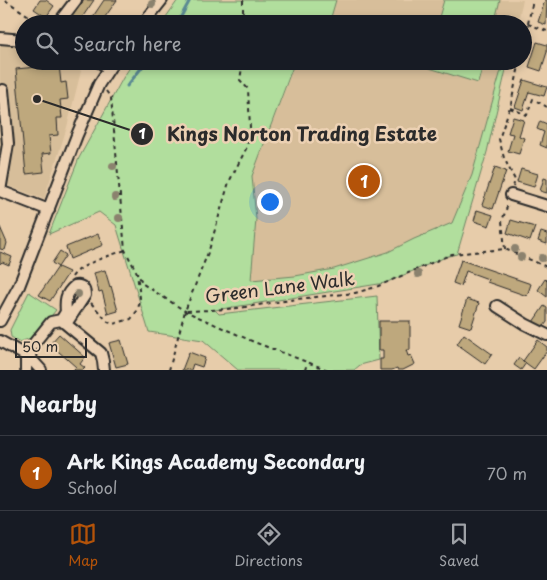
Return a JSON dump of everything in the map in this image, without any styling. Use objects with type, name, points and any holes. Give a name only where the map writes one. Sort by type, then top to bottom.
[{"type":"street","points":[[65,15],[76,0]]},
{"type":"street","points":[[150,15],[162,0]]},
{"type":"street","points":[[0,38],[15,39]]},
{"type":"street","points":[[0,322],[19,286],[77,135],[99,84],[108,70]]},
{"type":"street","points":[[0,91],[2,90],[8,144],[0,191],[49,210]]},
{"type":"street","points":[[511,195],[547,206]]},
{"type":"street","points":[[78,285],[85,290],[85,295],[64,322],[66,312],[64,300],[72,288],[78,285]]},
{"type":"street","points":[[497,306],[525,324],[547,335]]},
{"type":"street","points":[[26,370],[31,347],[52,322],[64,322],[101,353],[104,370]]},
{"type":"street","points":[[0,341],[28,357],[41,370]]},
{"type":"path","points":[[5,0],[28,15]]},
{"type":"path","points":[[243,0],[243,15]]},
{"type":"path","points":[[530,15],[533,0]]},
{"type":"path","points":[[532,25],[547,31]]},
{"type":"path","points":[[169,370],[185,311],[209,250],[229,182],[247,147],[250,127],[248,89],[240,80],[242,70]]},
{"type":"path","points":[[505,249],[502,222],[515,180],[504,158],[499,139],[510,108],[518,70]]},
{"type":"path","points":[[99,84],[111,98],[125,250],[143,284],[185,311],[254,342],[328,370]]},
{"type":"path","points":[[510,108],[527,115],[533,99],[547,107]]},
{"type":"path","name":"Green Lane Walk","points":[[185,311],[239,308],[354,293],[376,286],[452,254],[505,249],[547,267]]},
{"type":"path","points":[[75,272],[125,250]]},
{"type":"path","points":[[85,295],[108,322],[113,324],[131,319],[137,311],[140,298],[137,272]]},
{"type":"path","points":[[305,370],[307,362]]},
{"type":"shaded area","points":[[318,0],[523,0],[519,15],[313,15]]},
{"type":"shaded area","points":[[0,45],[15,46],[15,70],[80,70],[67,127],[44,199],[6,185],[7,177],[0,175]]},
{"type":"shaded area","points":[[293,70],[506,70],[487,152],[457,254],[367,286],[205,298]]},
{"type":"green space","points":[[178,0],[336,0],[332,15],[167,15]]},
{"type":"green space","points":[[444,0],[500,0],[496,15],[440,15]]},
{"type":"green space","points":[[128,70],[292,70],[252,176],[256,219],[251,280],[295,276],[334,269],[388,252],[452,223],[472,175],[500,74],[502,70],[506,70],[487,152],[457,254],[448,256],[385,283],[215,310],[219,314],[377,296],[379,360],[360,365],[354,370],[238,370],[203,340],[149,332],[116,225],[99,212],[49,234],[79,158]]},
{"type":"green space","points":[[436,70],[482,70],[478,83]]},
{"type":"green space","points":[[29,292],[56,310],[34,337],[20,342],[11,337],[10,330]]},
{"type":"building","points":[[40,0],[46,0],[54,6],[47,15],[43,15],[34,9]]},
{"type":"building","points":[[84,0],[94,0],[84,15],[73,15]]},
{"type":"building","points":[[104,0],[117,0],[106,15],[94,15]]},
{"type":"building","points":[[545,0],[547,0],[546,25],[538,22]]},
{"type":"building","points":[[537,42],[547,45],[547,52],[541,71],[532,68],[532,58]]},
{"type":"building","points":[[16,70],[60,70],[61,83],[66,82],[68,99],[60,100],[62,118],[57,118],[58,135],[49,136],[51,153],[42,154],[44,172],[26,174]]},
{"type":"building","points":[[524,80],[547,87],[544,96],[529,92],[523,110],[515,107]]},
{"type":"building","points":[[513,117],[524,120],[519,136],[524,138],[519,154],[508,151],[513,134],[508,133]]},
{"type":"building","points":[[540,121],[547,124],[547,148],[540,145],[544,132],[537,129]]},
{"type":"building","points":[[495,167],[506,171],[493,209],[482,205]]},
{"type":"building","points":[[521,169],[538,174],[534,187],[517,182]]},
{"type":"building","points":[[544,178],[547,179],[547,193],[540,191]]},
{"type":"building","points":[[477,210],[493,215],[489,226],[474,221]]},
{"type":"building","points":[[511,220],[535,227],[530,241],[507,233]]},
{"type":"building","points":[[0,227],[7,243],[5,250],[0,249]]},
{"type":"building","points":[[541,232],[547,234],[547,244],[538,241]]},
{"type":"building","points":[[98,234],[103,245],[70,259],[66,247]]},
{"type":"building","points":[[60,251],[66,255],[58,267],[52,263]]},
{"type":"building","points":[[0,252],[12,257],[9,265],[2,262],[0,264]]},
{"type":"building","points":[[461,260],[531,284],[527,296],[487,282],[488,279],[466,271],[461,286],[453,283]]},
{"type":"building","points":[[58,267],[69,272],[50,301],[39,295]]},
{"type":"building","points":[[105,270],[118,311],[108,314],[102,291],[99,292],[94,273]]},
{"type":"building","points":[[545,279],[547,281],[547,297],[538,290]]},
{"type":"building","points":[[467,299],[479,303],[471,328],[459,324]]},
{"type":"building","points":[[544,306],[547,308],[547,322],[542,329],[533,322]]},
{"type":"building","points":[[379,321],[410,321],[410,350],[406,350],[408,356],[411,355],[415,364],[403,370],[398,370],[397,368],[380,370],[380,359],[383,359],[383,350],[379,350]]},
{"type":"building","points":[[59,334],[85,357],[80,364],[85,368],[83,370],[73,370],[76,367],[50,344]]},
{"type":"building","points":[[464,334],[492,354],[485,364],[457,344]]},
{"type":"building","points":[[121,340],[128,364],[116,367],[109,343]]},
{"type":"building","points":[[538,340],[547,347],[547,351],[534,369],[523,361]]},
{"type":"building","points":[[189,352],[205,358],[202,367],[193,364],[191,370],[182,370]]},
{"type":"building","points":[[519,358],[526,363],[521,370],[514,365]]},
{"type":"waterway","points":[[182,15],[190,0]]},
{"type":"waterway","points":[[127,86],[140,70]]},
{"type":"place","name":"Kings Norton Trading Estate","points":[[37,99]]},
{"type":"place","name":"Ark Kings Academy Secondary","points":[[364,181]]}]
